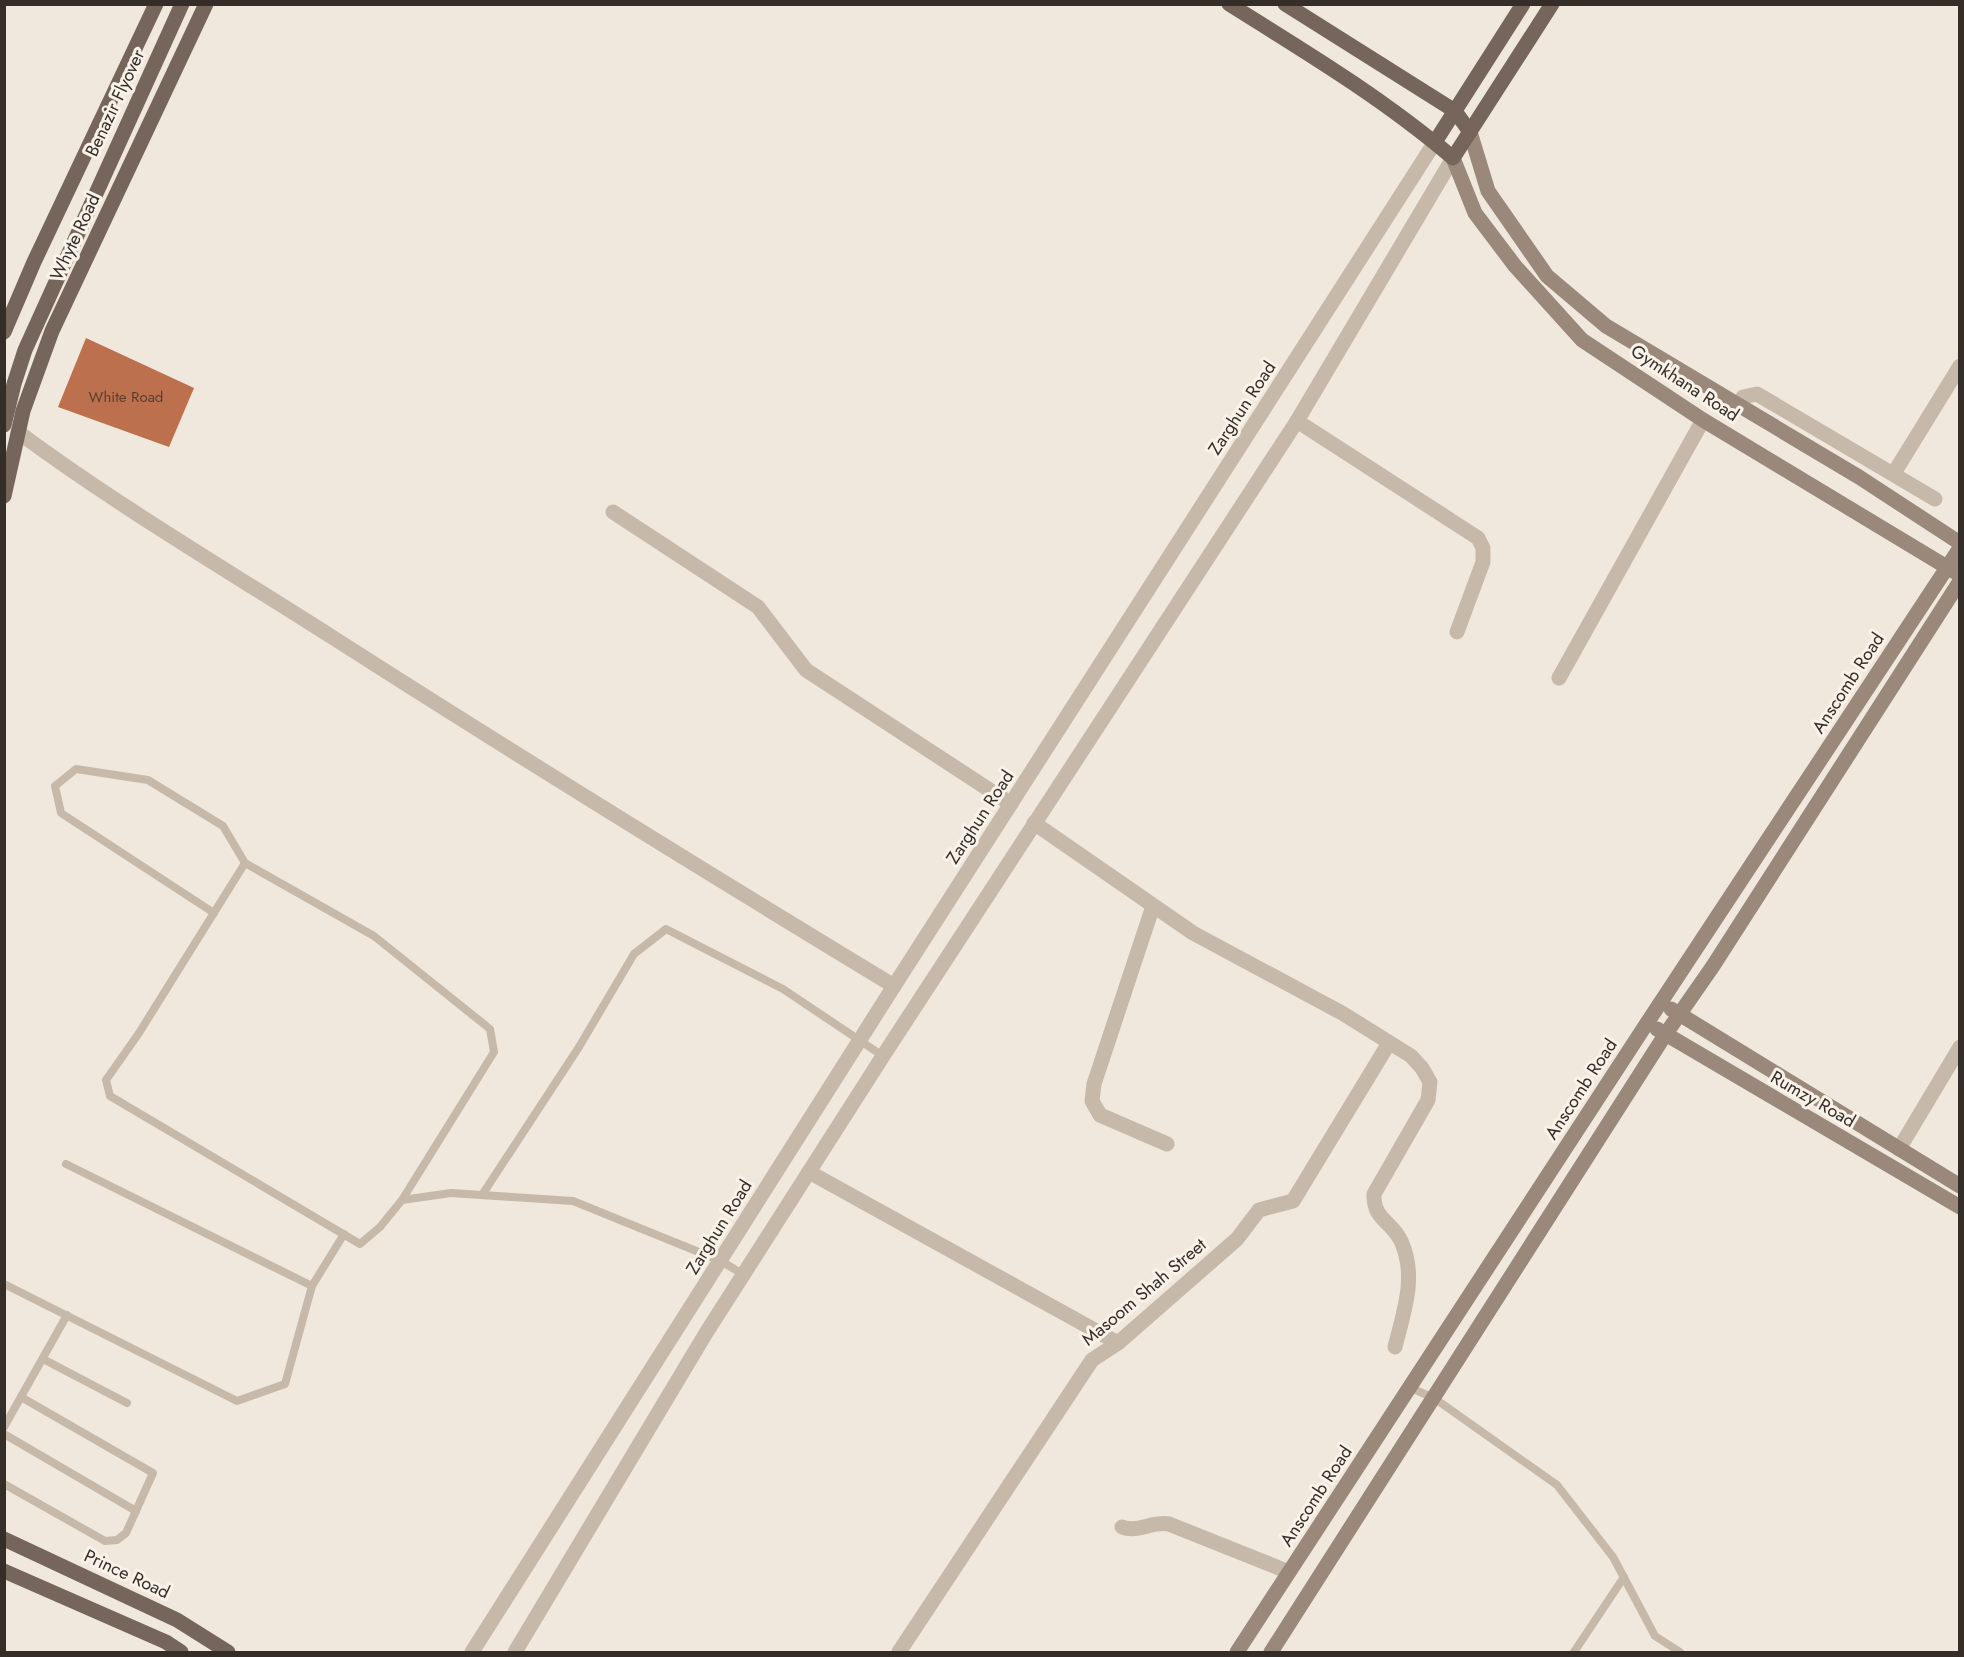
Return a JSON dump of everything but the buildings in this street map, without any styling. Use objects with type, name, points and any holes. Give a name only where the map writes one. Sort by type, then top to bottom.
[{"type":"main road","name":"Whyte Road","points":[[4,333],[34,262],[156,4]]},
{"type":"main road","name":"Benazir Flyover","points":[[11,428],[8,393],[25,350],[182,4]]},
{"type":"main road","name":"Whyte Road","points":[[4,496],[11,428],[23,411],[52,331],[206,4]]},
{"type":"main road","points":[[1229,4],[1325,64],[1435,142],[1453,158],[1552,4]]},
{"type":"main road","points":[[1285,4],[1455,111],[1470,132]]},
{"type":"main road","name":"Zarghun Road","points":[[1435,142],[1523,4]]},
{"type":"main road","points":[[4,333],[25,327],[39,316]]},
{"type":"main road","name":"Prince Road","points":[[4,1539],[177,1620],[228,1653]]},
{"type":"main road","points":[[4,1571],[165,1642],[181,1653]]},
{"type":"street","points":[[1470,132],[1488,191],[1547,276],[1606,326],[1859,477],[1959,543]]},
{"type":"street","name":"Zarghun Road","points":[[472,1653],[894,986],[1435,142]]},
{"type":"street","points":[[514,1653],[706,1334],[1034,823],[1297,421],[1453,158]]},
{"type":"street","name":"Gymkhana Road","points":[[1453,158],[1475,213],[1515,266],[1582,339],[1703,420],[1954,571]]},
{"type":"street","points":[[1894,473],[1959,366]]},
{"type":"street","points":[[1740,406],[1743,397],[1757,393],[1935,499]]},
{"type":"street","points":[[1559,678],[1703,420]]},
{"type":"street","points":[[1297,421],[1478,538],[1483,548],[1483,562],[1457,633]]},
{"type":"street","points":[[11,428],[197,552],[484,734],[894,986]]},
{"type":"street","points":[[613,512],[758,607],[806,670],[1011,804]]},
{"type":"street","name":"Anscomb Road","points":[[1236,1653],[1647,1023],[1954,571],[1959,548]]},
{"type":"street","points":[[1271,1653],[1665,1035],[1713,966],[1959,581]]},
{"type":"street","points":[[1034,823],[1193,933],[1342,1013],[1411,1056],[1422,1068],[1430,1082],[1428,1100],[1374,1194],[1373,1205],[1379,1216],[1400,1238],[1410,1272],[1407,1297],[1395,1347]]},
{"type":"street","points":[[1153,906],[1094,1084],[1092,1101],[1100,1115],[1167,1144]]},
{"type":"street","name":"Rumzy Road","points":[[1661,1002],[1959,1186]]},
{"type":"street","name":"Rumzy Road","points":[[1647,1023],[1959,1207]]},
{"type":"street","name":"Masoom Shah Street","points":[[899,1653],[1092,1360],[1118,1343],[1237,1239],[1259,1210],[1293,1201],[1389,1043]]},
{"type":"street","points":[[1899,1149],[1959,1047]]},
{"type":"street","points":[[809,1172],[1118,1343]]},
{"type":"street","points":[[1122,1527],[1130,1530],[1156,1523],[1168,1524],[1289,1572]]},
{"type":"lane","points":[[214,913],[61,813],[55,786],[76,770],[148,780],[223,826],[245,863],[375,936],[490,1029],[494,1052],[402,1200],[380,1227],[360,1244],[111,1096],[106,1080],[139,1034],[245,863]]},
{"type":"lane","points":[[482,1195],[579,1047],[634,954],[666,929],[783,989],[884,1056]]},
{"type":"lane","points":[[66,1164],[312,1286]]},
{"type":"lane","points":[[402,1200],[451,1192],[573,1201],[721,1261],[744,1275]]},
{"type":"lane","points":[[4,1284],[237,1401],[285,1384],[312,1286],[344,1234]]},
{"type":"lane","points":[[4,1427],[67,1315]]},
{"type":"lane","points":[[43,1359],[127,1403]]},
{"type":"lane","points":[[1411,1388],[1434,1398],[1557,1485],[1613,1557],[1654,1636],[1680,1653]]},
{"type":"lane","points":[[4,1484],[105,1541],[117,1540],[126,1533],[153,1473],[21,1397]]},
{"type":"lane","points":[[4,1434],[136,1511]]},
{"type":"lane","points":[[1574,1653],[1624,1577]]}]
